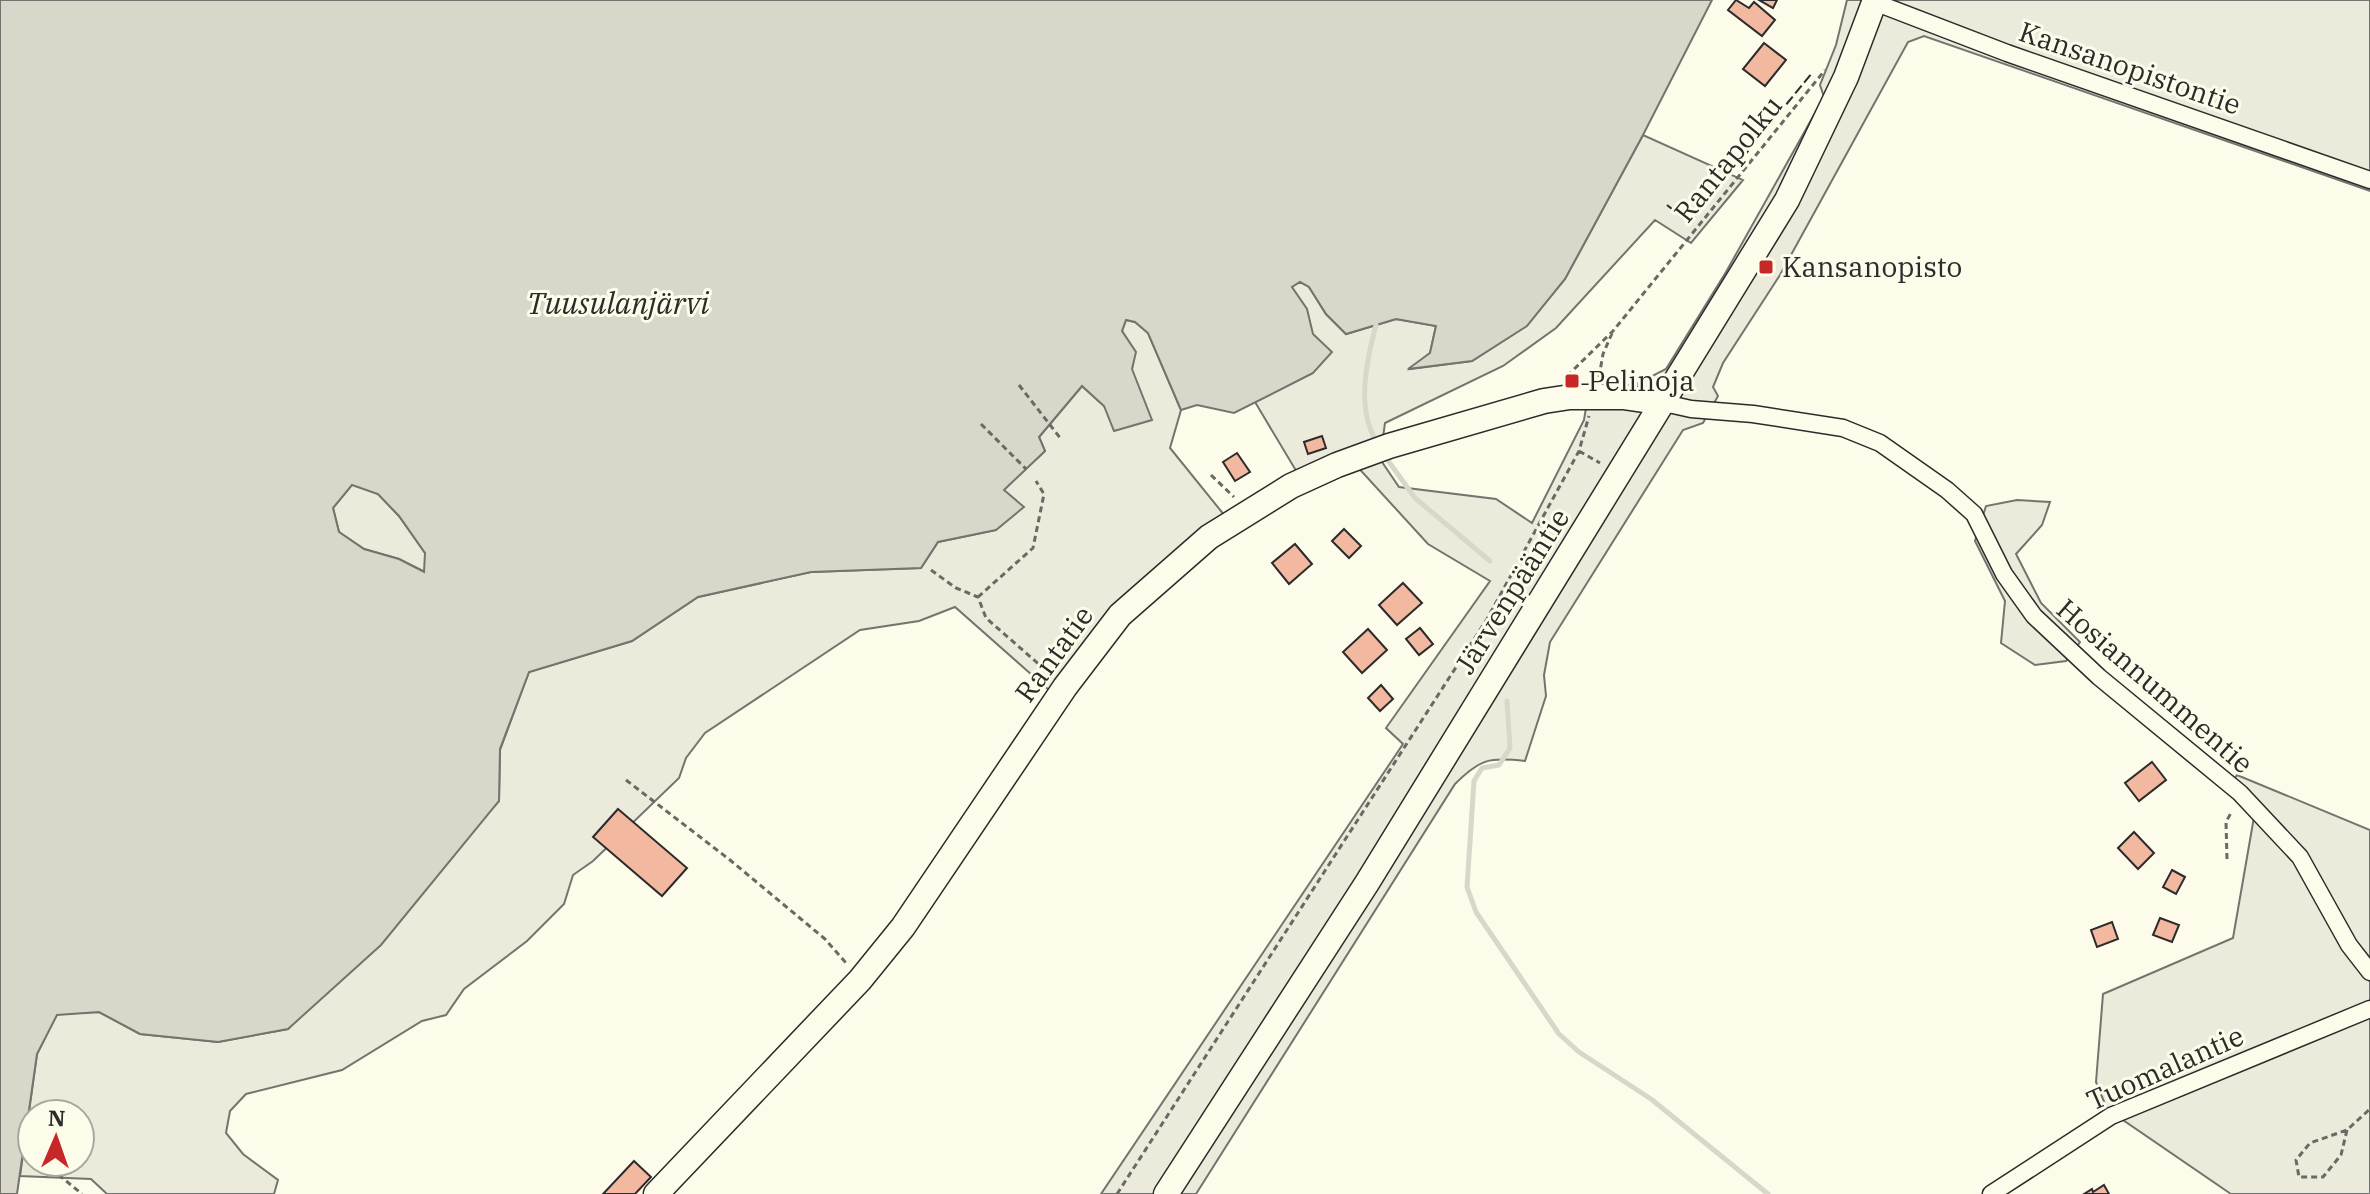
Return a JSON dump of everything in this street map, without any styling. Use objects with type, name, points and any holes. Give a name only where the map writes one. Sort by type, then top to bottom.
[{"type":"main road","name":"Järvenpääntie","points":[[1166,1194],[1367,883],[1787,200],[1846,77],[1874,1]]},
{"type":"main road","name":"Rantatie","points":[[656,1194],[860,980],[903,927],[1065,687],[1120,615],[1209,537],[1291,486],[1389,446],[1544,401],[1595,396],[1664,403]]},
{"type":"street","name":"Kansanopistontie","points":[[1874,1],[2007,53],[2370,180]]},
{"type":"street","name":"Hosiannummentie","points":[[1664,403],[1691,409],[1829,424],[1880,443],[1906,459],[1974,514],[2004,574],[2034,616],[2099,677],[2240,793],[2300,857],[2349,945],[2370,972]]},
{"type":"street","name":"Tuomalantie","points":[[1991,1194],[2111,1116],[2370,1009]]},
{"type":"path","name":"Rantapolku","points":[[1544,401],[1613,331],[1831,61]]},
{"type":"path","name":"Rantapolku","points":[[1117,1194],[1487,619],[1579,451],[1603,354],[1613,331]]},
{"type":"path","points":[[1019,385],[1061,439]]},
{"type":"path","points":[[981,424],[1026,469]]},
{"type":"path","points":[[1579,451],[1600,462],[1594,474]]},
{"type":"path","points":[[1211,475],[1248,511]]},
{"type":"path","points":[[978,597],[1033,548],[1044,494],[1036,481]]},
{"type":"path","points":[[931,570],[956,588],[978,597],[986,618],[1065,687]]},
{"type":"path","points":[[626,780],[730,860],[825,939],[860,980]]},
{"type":"path","points":[[2227,859],[2226,822],[2240,793]]},
{"type":"path","points":[[2347,1130],[2341,1155],[2323,1177],[2299,1177],[2296,1160],[2310,1143],[2347,1130],[2370,1109]]},
{"type":"path","points":[[62,1178],[82,1194]]},
{"type":"shaded area","points":[[1847,0],[2370,0],[2370,191],[1924,36],[1908,42],[1780,275],[1723,363],[1713,387],[1718,396],[1703,423],[1683,430],[1550,642],[1544,675],[1546,696],[1525,761],[1502,759],[1486,762],[1471,769],[1455,784],[1196,1194],[1101,1194],[1403,744],[1386,728],[1490,581],[1428,544],[1354,463],[1307,489],[1255,402],[1313,373],[1311,328],[1291,287],[1300,282],[1309,287],[1326,314],[1346,334],[1396,319],[1436,326],[1430,353],[1410,369],[1472,361],[1526,326],[1565,279],[1643,135],[1743,180],[1691,243],[1655,220],[1556,328],[1503,366],[1385,423],[1380,459],[1399,487],[1496,499],[1532,523],[1584,420],[1590,384],[1633,386],[1666,369],[1726,272],[1824,97],[1820,85],[1836,45]]},
{"type":"shaded area","points":[[1126,320],[1135,322],[1148,333],[1181,410],[1170,448],[1225,516],[1050,691],[955,607],[919,621],[860,630],[705,733],[686,758],[679,778],[593,861],[573,875],[564,904],[527,941],[464,989],[446,1015],[422,1021],[342,1070],[246,1094],[230,1111],[226,1133],[243,1154],[278,1180],[274,1194],[107,1194],[91,1179],[67,1178],[96,1178],[96,1098],[31,1098],[37,1054],[57,1014],[99,1012],[140,1034],[218,1042],[288,1029],[499,801],[500,750],[529,672],[632,641],[698,597],[811,572],[921,568],[938,542],[996,530],[1003,490],[1045,451],[1039,437],[1082,386],[1104,406],[1132,369],[1135,352],[1122,331]]},
{"type":"shaded area","points":[[352,484],[378,494],[399,516],[425,553],[425,572],[399,559],[364,549],[339,532],[333,508]]},
{"type":"shaded area","points":[[2017,500],[2050,502],[2042,525],[2016,554],[2041,603],[2080,642],[2066,661],[2035,665],[2001,643],[2005,601],[1975,541],[1986,506]]},
{"type":"shaded area","points":[[2237,775],[2370,830],[2370,1194],[2231,1194],[2107,1109],[2096,1082],[2103,994],[2233,938],[2254,817],[2226,791]]},
{"type":"water","name":"Tuusulanjärvi","points":[[0,0],[1712,0],[1565,279],[1527,326],[1472,361],[1408,369],[1430,353],[1436,326],[1396,319],[1346,334],[1326,314],[1309,287],[1300,282],[1292,287],[1307,309],[1313,334],[1332,352],[1313,373],[1234,413],[1197,405],[1181,410],[1148,333],[1135,322],[1126,320],[1122,331],[1136,352],[1132,369],[1152,420],[1114,431],[1104,406],[1082,386],[1039,437],[1045,451],[1004,490],[1024,507],[996,530],[938,542],[921,568],[811,572],[698,597],[632,641],[529,672],[500,749],[499,801],[381,945],[288,1029],[218,1042],[140,1034],[99,1012],[57,1015],[37,1054],[31,1098],[16,1098],[16,1178],[19,1178],[17,1194],[0,1194]],"holes":[[[352,485],[378,494],[399,516],[425,553],[424,572],[399,559],[364,549],[339,532],[333,508]]]},
{"type":"building","points":[[1736,0],[1749,8],[1754,2],[1775,20],[1762,36],[1728,10]]},
{"type":"building","points":[[1759,0],[1777,0],[1773,8]]},
{"type":"building","points":[[1764,43],[1786,60],[1765,86],[1743,69]]},
{"type":"building","points":[[1322,436],[1326,448],[1308,454],[1304,442]]},
{"type":"building","points":[[1237,453],[1250,472],[1235,481],[1223,462]]},
{"type":"building","points":[[1344,529],[1361,546],[1349,558],[1332,541]]},
{"type":"building","points":[[1295,544],[1312,564],[1289,584],[1272,563]]},
{"type":"building","points":[[1403,583],[1422,603],[1397,625],[1379,605]]},
{"type":"building","points":[[1420,628],[1433,644],[1419,655],[1406,639]]},
{"type":"building","points":[[1368,629],[1387,650],[1362,673],[1343,652]]},
{"type":"building","points":[[1381,685],[1393,699],[1380,711],[1368,698]]},
{"type":"building","points":[[2152,762],[2166,780],[2139,801],[2125,783]]},
{"type":"building","points":[[618,809],[687,868],[662,896],[593,837]]},
{"type":"building","points":[[2134,832],[2154,853],[2138,869],[2118,848]]},
{"type":"building","points":[[2172,870],[2185,877],[2176,894],[2163,887]]},
{"type":"building","points":[[2160,918],[2179,925],[2172,942],[2153,935]]},
{"type":"building","points":[[2112,922],[2118,939],[2097,947],[2091,930]]},
{"type":"building","points":[[634,1161],[651,1177],[635,1194],[603,1194]]},
{"type":"building","points":[[2104,1185],[2109,1194],[2084,1194],[2092,1189],[2093,1192]]},
{"type":"waterway","points":[[1376,325],[1366,370],[1365,400],[1377,443]]},
{"type":"waterway","points":[[1384,455],[1415,498],[1490,561]]},
{"type":"waterway","points":[[1507,701],[1510,748],[1499,765],[1482,768],[1474,781],[1467,887],[1476,912],[1559,1034],[1579,1052],[1651,1099],[1768,1194]]},
{"type":"fence","points":[[1667,205],[1689,223],[1812,73]]},
{"type":"place","name":"Kansanopisto","points":[[1766,267]]},
{"type":"place","name":"Pelinoja","points":[[1572,381]]}]
